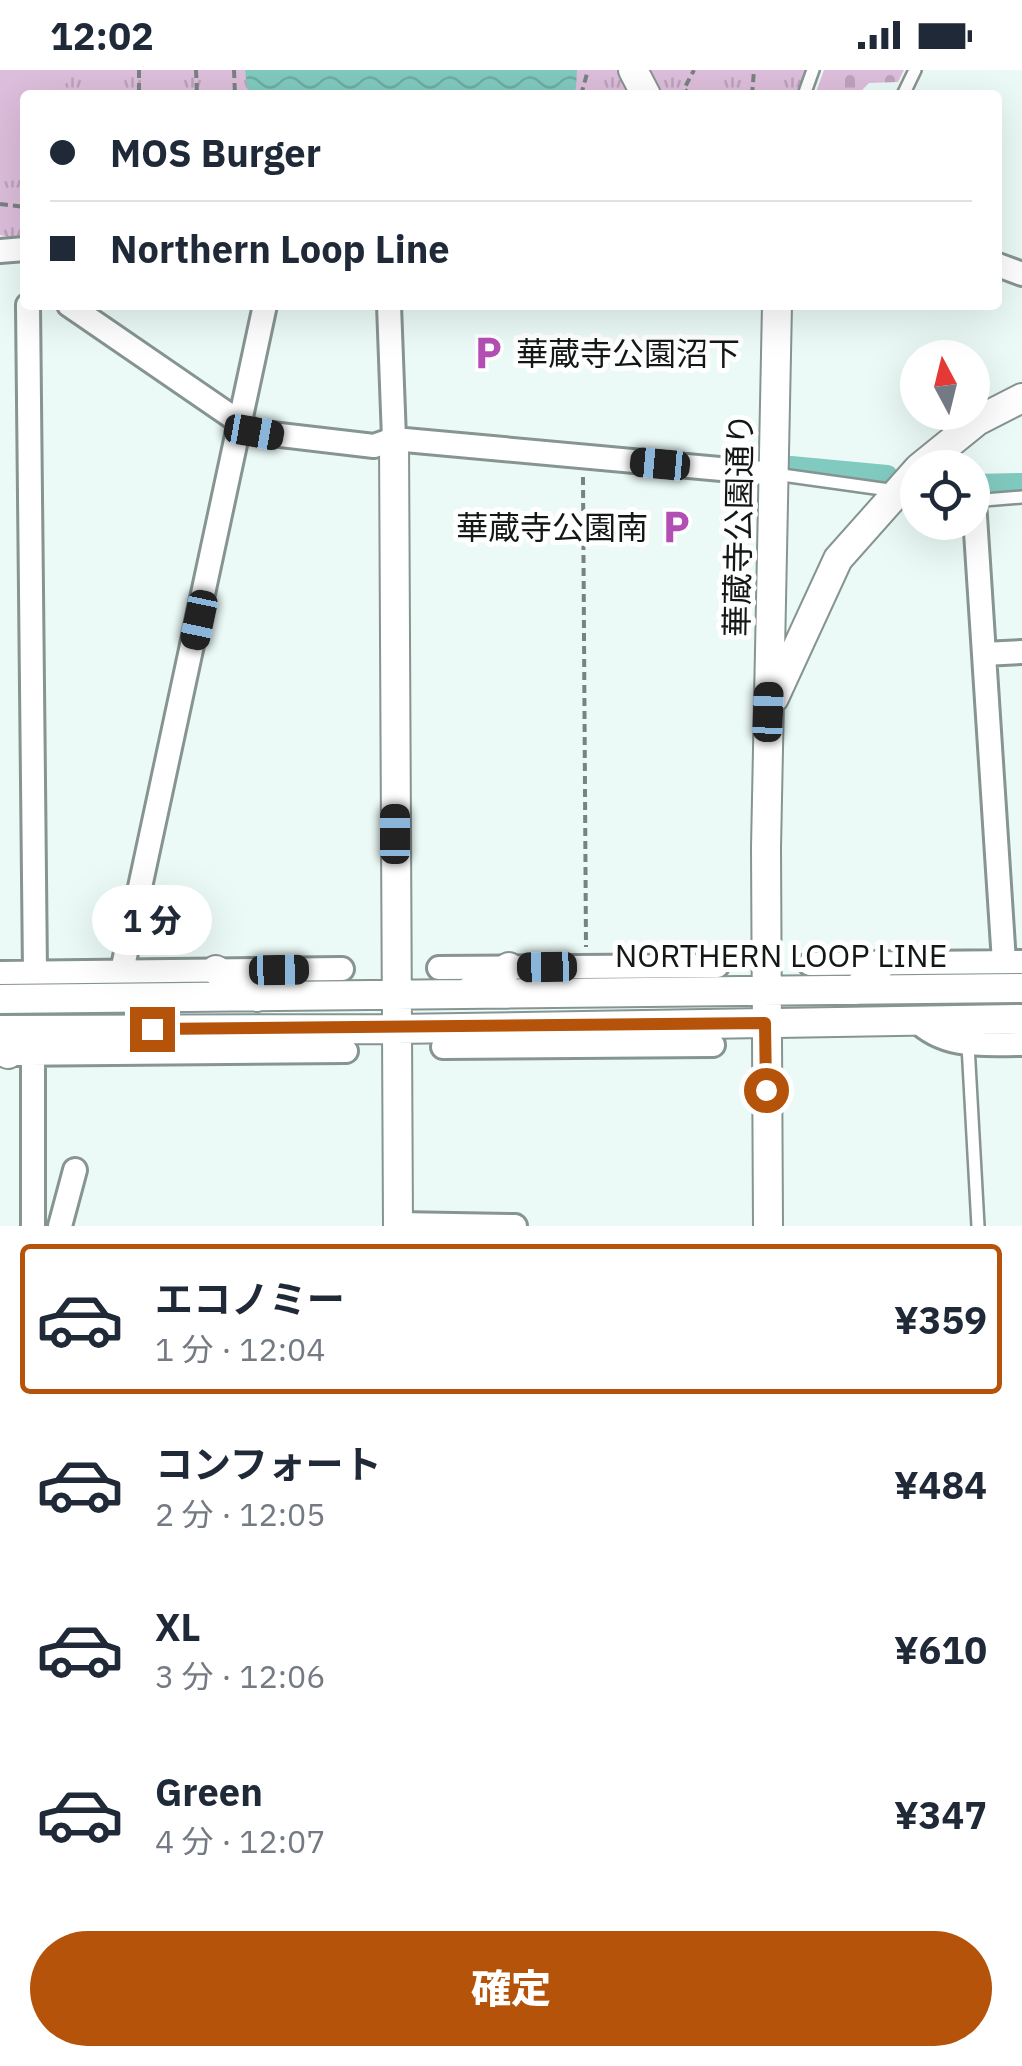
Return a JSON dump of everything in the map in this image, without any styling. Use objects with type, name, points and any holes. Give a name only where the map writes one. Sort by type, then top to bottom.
[{"type":"street","points":[[28,310],[35,972]]},
{"type":"street","points":[[76,310],[242,426],[292,438],[374,446],[394,439],[775,474]]},
{"type":"street","points":[[122,972],[264,310]]},
{"type":"street","points":[[388,310],[394,439],[398,1225],[515,1226]]},
{"type":"street","name":"華蔵寺公園通り","points":[[768,1226],[765,1023],[776,310]]},
{"type":"street","points":[[941,450],[977,421],[1022,398]]},
{"type":"street","points":[[768,712],[838,559],[900,499]]},
{"type":"street","points":[[810,964],[1013,962],[976,540]]},
{"type":"street","points":[[984,654],[1022,652]]},
{"type":"street","points":[[856,990],[881,964]]},
{"type":"street","points":[[586,966],[614,991]]},
{"type":"street","points":[[439,968],[717,966]]},
{"type":"street","points":[[469,992],[508,967]]},
{"type":"street","points":[[0,972],[342,969]]},
{"type":"street","points":[[216,970],[257,997]]},
{"type":"street","name":"NORTHERN LOOP LINE","points":[[0,999],[1022,988]]},
{"type":"street","name":"NORTHERN LOOP LINE","points":[[8,1048],[308,1029],[1022,1019]]},
{"type":"street","points":[[916,1020],[927,1031],[968,1044],[1022,1044]]},
{"type":"street","points":[[642,1045],[670,1024]]},
{"type":"street","points":[[533,1026],[560,1046]]},
{"type":"street","points":[[280,1051],[308,1029]]},
{"type":"street","points":[[443,1047],[713,1045]]},
{"type":"street","points":[[33,1226],[8,1048],[346,1050]]},
{"type":"street","points":[[60,1226],[75,1170]]},
{"type":"lane","points":[[775,474],[900,492]]},
{"type":"lane","points":[[990,500],[1022,497]]},
{"type":"lane","points":[[968,1044],[978,1226]]},
{"type":"path","points":[[583,457],[586,966]]},
{"type":"green space","points":[[0,70],[806,70],[799,90],[20,90],[20,240],[0,235]]},
{"type":"green space","points":[[0,70],[77,70],[60,90],[20,90],[20,108],[0,112]]},
{"type":"green space","points":[[824,70],[904,70],[898,82],[869,83],[862,90],[817,90]]},
{"type":"green space","points":[[20,124],[20,180],[0,182],[0,126]]},
{"type":"water","points":[[245,70],[577,70],[574,90],[247,90]]},
{"type":"waterway","points":[[791,467],[887,476]]},
{"type":"waterway","points":[[990,485],[1022,484]]},
{"type":"place","name":"華蔵寺公園沼下","points":[[488,353]]},
{"type":"place","name":"華蔵寺公園南","points":[[676,527]]},
{"type":"route","points":[[152,1029],[765,1023],[766,1090]]}]
